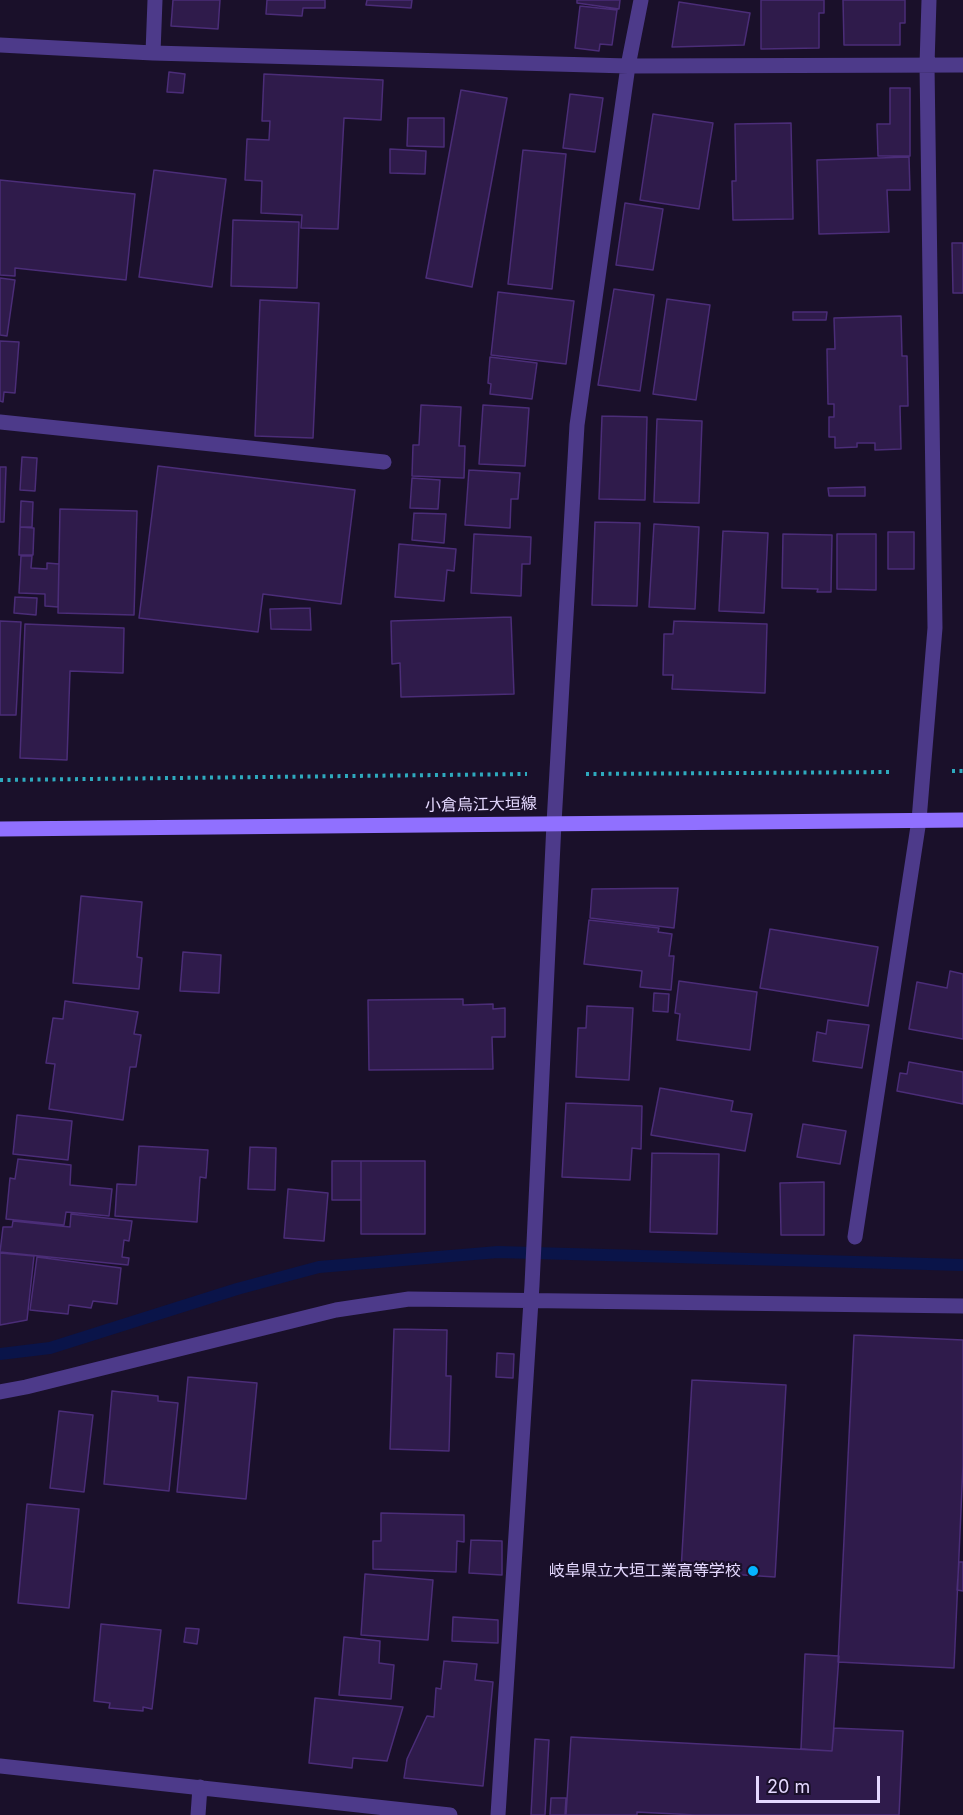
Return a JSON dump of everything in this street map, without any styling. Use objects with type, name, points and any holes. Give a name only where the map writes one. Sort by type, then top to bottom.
[{"type":"main road","name":"小倉烏江大垣線","points":[[0,829],[963,820]]},
{"type":"street","points":[[153,53],[154,0]]},
{"type":"street","points":[[498,1815],[532,1285],[554,823],[577,425],[628,66],[641,0]]},
{"type":"street","points":[[855,1237],[919,820],[935,627],[927,65],[929,0]]},
{"type":"street","points":[[0,45],[153,53],[628,66],[963,65]]},
{"type":"street","points":[[0,422],[384,462]]},
{"type":"street","points":[[0,1392],[336,1310],[408,1299],[963,1306]]},
{"type":"street","points":[[0,1766],[450,1815]]},
{"type":"street","points":[[198,1815],[200,1787]]},
{"type":"path","points":[[0,780],[963,771]]},
{"type":"building","points":[[173,0],[220,0],[218,29],[171,26]]},
{"type":"building","points":[[267,0],[325,0],[325,8],[303,8],[302,16],[266,14]]},
{"type":"building","points":[[367,0],[412,0],[411,8],[366,5]]},
{"type":"building","points":[[577,0],[620,0],[619,9],[577,3]]},
{"type":"building","points":[[761,0],[824,0],[824,13],[819,13],[819,48],[761,49]]},
{"type":"building","points":[[843,0],[905,0],[905,23],[900,23],[900,45],[844,45]]},
{"type":"building","points":[[679,2],[750,13],[744,45],[672,47]]},
{"type":"building","points":[[580,6],[617,10],[612,45],[600,44],[599,51],[575,48]]},
{"type":"building","points":[[169,72],[185,74],[183,93],[167,92]]},
{"type":"building","points":[[264,74],[383,80],[381,120],[344,118],[338,229],[301,228],[302,215],[261,213],[262,181],[245,180],[247,139],[269,140],[270,121],[262,121]]},
{"type":"building","points":[[890,88],[910,88],[910,156],[878,156],[877,124],[890,124]]},
{"type":"building","points":[[461,90],[507,98],[472,287],[426,278]]},
{"type":"building","points":[[570,94],[603,98],[595,152],[563,148]]},
{"type":"building","points":[[653,114],[713,123],[699,209],[640,200]]},
{"type":"building","points":[[408,118],[444,118],[444,147],[407,146]]},
{"type":"building","points":[[791,123],[793,219],[733,220],[732,181],[736,181],[735,124]]},
{"type":"building","points":[[390,149],[426,151],[425,174],[390,173]]},
{"type":"building","points":[[523,150],[566,154],[552,289],[508,284]]},
{"type":"building","points":[[909,157],[910,190],[887,190],[889,232],[819,234],[817,160]]},
{"type":"building","points":[[154,170],[226,179],[212,287],[139,277]]},
{"type":"building","points":[[0,180],[135,194],[126,280],[15,268],[15,276],[0,275]]},
{"type":"building","points":[[625,203],[663,209],[653,270],[616,265]]},
{"type":"building","points":[[233,220],[299,222],[297,288],[231,286]]},
{"type":"building","points":[[952,243],[963,243],[963,293],[953,293]]},
{"type":"building","points":[[0,278],[15,280],[7,336],[0,335]]},
{"type":"building","points":[[614,289],[654,295],[640,391],[598,385]]},
{"type":"building","points":[[498,292],[574,301],[566,364],[491,355]]},
{"type":"building","points":[[667,299],[710,305],[696,400],[653,394]]},
{"type":"building","points":[[260,300],[319,303],[313,438],[255,436]]},
{"type":"building","points":[[793,312],[827,312],[826,320],[793,320]]},
{"type":"building","points":[[901,316],[902,356],[907,356],[908,406],[900,406],[901,449],[875,450],[875,443],[857,443],[857,447],[835,448],[835,437],[829,437],[829,417],[834,417],[834,404],[828,404],[827,349],[835,349],[834,318]]},
{"type":"building","points":[[0,341],[19,342],[15,393],[4,392],[3,402],[0,401]]},
{"type":"building","points":[[490,357],[537,363],[532,399],[490,394],[491,384],[488,383]]},
{"type":"building","points":[[421,405],[461,407],[459,446],[465,446],[464,478],[412,476],[413,445],[419,445]]},
{"type":"building","points":[[483,405],[529,408],[525,466],[479,464]]},
{"type":"building","points":[[602,416],[647,417],[645,500],[599,499]]},
{"type":"building","points":[[657,419],[702,421],[699,503],[654,502]]},
{"type":"building","points":[[22,457],[37,458],[35,491],[20,490]]},
{"type":"building","points":[[158,466],[355,490],[341,604],[263,594],[258,632],[139,618]]},
{"type":"building","points":[[0,467],[6,467],[4,522],[0,522]]},
{"type":"building","points":[[469,470],[520,473],[518,499],[511,499],[510,528],[465,525]]},
{"type":"building","points":[[412,478],[440,480],[438,509],[410,508]]},
{"type":"building","points":[[865,487],[865,496],[829,496],[828,488]]},
{"type":"building","points":[[21,501],[33,502],[32,527],[20,527]]},
{"type":"building","points":[[60,509],[137,511],[134,615],[58,613]]},
{"type":"building","points":[[414,513],[446,514],[444,543],[412,540]]},
{"type":"building","points":[[595,522],[640,523],[637,606],[592,605]]},
{"type":"building","points":[[654,524],[699,527],[695,609],[649,607]]},
{"type":"building","points":[[20,527],[34,528],[33,555],[19,555]]},
{"type":"building","points":[[723,531],[768,533],[764,613],[719,611]]},
{"type":"building","points":[[888,532],[914,532],[914,569],[888,569]]},
{"type":"building","points":[[474,534],[531,537],[530,564],[522,564],[521,596],[471,593]]},
{"type":"building","points":[[783,534],[832,535],[831,592],[817,592],[818,589],[782,588]]},
{"type":"building","points":[[837,534],[876,534],[876,590],[837,589]]},
{"type":"building","points":[[399,544],[456,549],[454,571],[447,570],[444,601],[395,597]]},
{"type":"building","points":[[21,556],[32,556],[31,568],[47,569],[47,563],[59,564],[58,607],[45,606],[45,594],[19,593]]},
{"type":"building","points":[[15,597],[37,598],[36,615],[14,613]]},
{"type":"building","points":[[310,608],[311,630],[271,629],[270,609]]},
{"type":"building","points":[[511,617],[514,694],[401,697],[400,663],[392,664],[391,621]]},
{"type":"building","points":[[0,621],[21,622],[16,715],[0,715]]},
{"type":"building","points":[[674,621],[767,624],[765,693],[672,689],[673,675],[663,675],[664,634],[673,634]]},
{"type":"building","points":[[25,624],[124,628],[123,673],[70,671],[67,760],[20,758]]},
{"type":"building","points":[[678,888],[674,928],[590,918],[592,889]]},
{"type":"building","points":[[81,896],[142,902],[137,957],[142,958],[139,989],[73,983]]},
{"type":"building","points":[[589,920],[659,928],[658,932],[672,934],[669,956],[674,956],[671,990],[640,987],[642,971],[584,964]]},
{"type":"building","points":[[770,929],[878,947],[868,1006],[760,988]]},
{"type":"building","points":[[183,952],[221,955],[219,993],[180,991]]},
{"type":"building","points":[[950,971],[963,974],[963,1039],[909,1029],[917,982],[947,988]]},
{"type":"building","points":[[679,981],[757,992],[750,1050],[677,1040],[680,1014],[675,1013]]},
{"type":"building","points":[[654,993],[669,994],[668,1012],[653,1011]]},
{"type":"building","points":[[463,999],[463,1005],[493,1004],[493,1009],[505,1008],[505,1037],[492,1037],[493,1069],[369,1070],[368,1000]]},
{"type":"building","points":[[65,1001],[138,1012],[134,1034],[141,1035],[136,1067],[130,1067],[123,1120],[49,1109],[55,1064],[46,1063],[53,1018],[63,1019]]},
{"type":"building","points":[[587,1006],[633,1008],[629,1080],[576,1077],[578,1028],[586,1028]]},
{"type":"building","points":[[828,1020],[869,1025],[862,1068],[813,1061],[817,1032],[826,1034]]},
{"type":"building","points":[[909,1062],[963,1072],[963,1104],[897,1091],[900,1073],[907,1074]]},
{"type":"building","points":[[660,1088],[733,1101],[731,1111],[752,1114],[745,1151],[651,1135]]},
{"type":"building","points":[[566,1103],[642,1106],[641,1149],[632,1148],[630,1180],[562,1177]]},
{"type":"building","points":[[17,1115],[72,1121],[68,1160],[13,1154]]},
{"type":"building","points":[[803,1124],[846,1131],[840,1164],[797,1157]]},
{"type":"building","points":[[139,1146],[208,1150],[206,1178],[200,1177],[197,1222],[115,1216],[117,1184],[136,1185]]},
{"type":"building","points":[[250,1147],[276,1148],[275,1190],[248,1189]]},
{"type":"building","points":[[652,1153],[719,1154],[717,1234],[650,1232]]},
{"type":"building","points":[[18,1159],[71,1165],[70,1185],[112,1189],[109,1216],[66,1212],[64,1225],[6,1219],[10,1178],[15,1179]]},
{"type":"building","points":[[332,1161],[361,1161],[361,1200],[332,1200]]},
{"type":"building","points":[[361,1161],[425,1161],[425,1234],[361,1234]]},
{"type":"building","points":[[824,1182],[824,1235],[781,1235],[780,1183]]},
{"type":"building","points":[[288,1189],[328,1193],[324,1241],[284,1238]]},
{"type":"building","points":[[71,1214],[132,1221],[129,1241],[124,1240],[122,1257],[129,1258],[128,1265],[0,1252],[3,1227],[12,1227],[13,1221],[70,1227]]},
{"type":"building","points":[[0,1253],[34,1256],[27,1320],[0,1325]]},
{"type":"building","points":[[37,1257],[121,1268],[117,1304],[93,1301],[91,1308],[69,1305],[68,1314],[30,1310]]},
{"type":"building","points":[[394,1329],[447,1330],[446,1376],[451,1376],[449,1451],[390,1449]]},
{"type":"building","points":[[854,1335],[963,1340],[963,1465],[954,1668],[838,1662]]},
{"type":"building","points":[[497,1353],[514,1354],[513,1378],[496,1377]]},
{"type":"building","points":[[188,1377],[257,1383],[246,1499],[177,1492]]},
{"type":"building","points":[[692,1380],[786,1385],[775,1577],[681,1571]]},
{"type":"building","points":[[112,1391],[158,1396],[158,1401],[178,1403],[169,1491],[104,1484]]},
{"type":"building","points":[[59,1411],[93,1415],[84,1492],[50,1488]]},
{"type":"building","points":[[27,1504],[79,1509],[69,1608],[18,1603]]},
{"type":"building","points":[[381,1513],[464,1515],[464,1542],[457,1541],[456,1572],[373,1569],[373,1541],[381,1541]]},
{"type":"building","points":[[471,1540],[502,1541],[502,1575],[469,1573]]},
{"type":"building","points":[[959,1562],[963,1562],[963,1591],[957,1590]]},
{"type":"building","points":[[365,1574],[433,1580],[428,1640],[361,1635]]},
{"type":"building","points":[[453,1617],[498,1620],[498,1643],[452,1641]]},
{"type":"building","points":[[101,1624],[161,1630],[152,1709],[143,1707],[143,1711],[109,1708],[110,1703],[94,1701]]},
{"type":"building","points":[[186,1628],[199,1629],[197,1644],[184,1642]]},
{"type":"building","points":[[344,1637],[380,1641],[379,1663],[394,1665],[391,1699],[339,1695]]},
{"type":"building","points":[[805,1654],[839,1656],[832,1751],[801,1749]]},
{"type":"building","points":[[444,1661],[477,1664],[475,1680],[493,1682],[483,1786],[404,1778],[407,1759],[427,1716],[434,1717],[436,1688],[441,1689]]},
{"type":"building","points":[[315,1698],[403,1707],[387,1761],[353,1758],[352,1768],[309,1763]]},
{"type":"building","points":[[834,1728],[903,1731],[899,1815],[695,1815],[637,1812],[637,1815],[566,1815],[571,1737],[832,1751]]},
{"type":"building","points":[[535,1739],[549,1740],[545,1815],[531,1815]]},
{"type":"building","points":[[551,1798],[566,1798],[565,1815],[550,1815]]},
{"type":"waterway","points":[[0,1354],[50,1348],[237,1289],[319,1267],[498,1252],[963,1265]]},
{"type":"place","name":"岐阜県立大垣工業高等学校","points":[[753,1571]]}]
